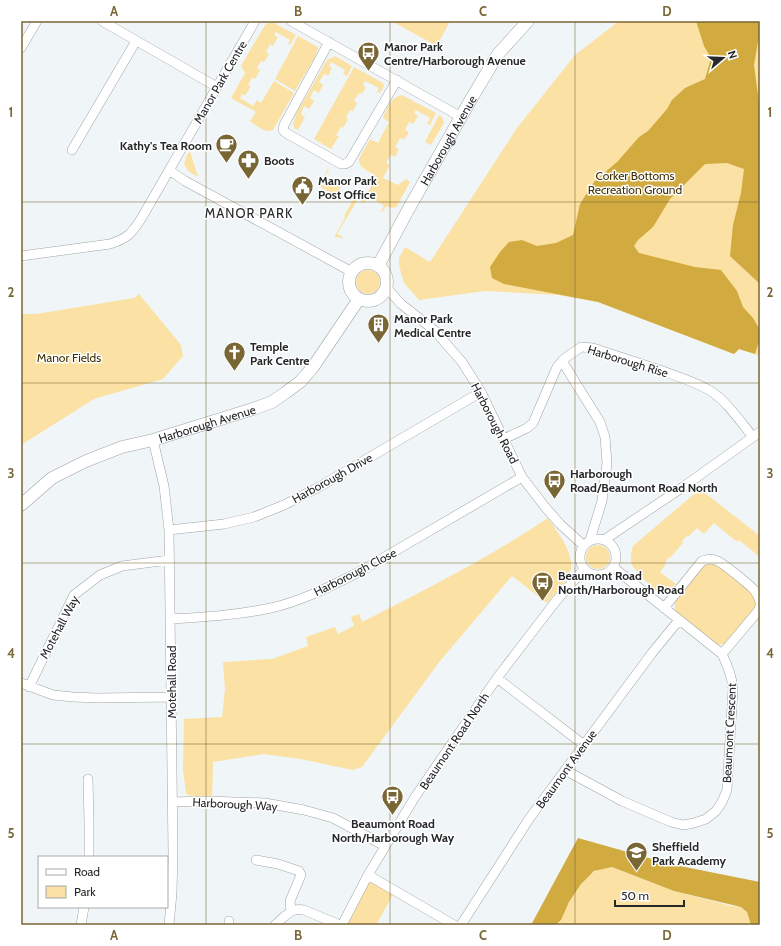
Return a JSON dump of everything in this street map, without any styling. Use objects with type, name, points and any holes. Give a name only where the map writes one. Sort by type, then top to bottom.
[{"type":"street","points":[[21,48],[37,21]]},
{"type":"street","points":[[102,21],[217,87]]},
{"type":"street","name":"Manor Park Centre","points":[[21,256],[110,244],[120,241],[132,232],[141,219],[254,21]]},
{"type":"street","points":[[291,21],[461,116]]},
{"type":"street","name":"Harborough Avenue","points":[[378,266],[461,116],[498,54],[528,21]]},
{"type":"street","points":[[72,150],[136,41]]},
{"type":"street","points":[[329,42],[284,125],[283,130],[286,134],[341,164],[347,163],[397,80]]},
{"type":"street","points":[[169,170],[185,181],[352,272]]},
{"type":"street","points":[[364,263],[371,263],[378,266],[383,270],[386,276],[386,288],[379,298],[366,301],[359,299],[354,295],[349,285],[349,279],[352,272],[356,267],[364,263]]},
{"type":"street","name":"Harborough Road","points":[[386,288],[402,304],[434,330],[462,362],[481,392],[522,477],[544,507],[560,524],[587,543]]},
{"type":"street","name":"Harborough Avenue","points":[[21,505],[52,478],[86,461],[122,447],[153,440],[272,402],[300,382],[313,367],[359,299]]},
{"type":"street","name":"Harborough Rise","points":[[504,439],[527,428],[533,423],[557,367],[562,361],[581,347],[593,348],[688,380],[709,390],[720,398],[756,434]]},
{"type":"street","points":[[562,361],[600,422],[605,437],[607,463],[602,501],[587,543],[579,555],[584,569],[589,573],[599,575],[605,574],[613,567],[615,562],[616,556],[613,546],[609,542],[595,538],[587,543]]},
{"type":"street","name":"Harborough Drive","points":[[169,530],[224,524],[254,517],[284,505],[318,487],[481,392]]},
{"type":"street","points":[[604,540],[683,487],[756,434]]},
{"type":"street","name":"Motehall Road","points":[[153,440],[164,486],[169,530],[173,802],[172,893],[168,925]]},
{"type":"street","name":"Harborough Close","points":[[171,619],[214,617],[244,613],[273,607],[332,586],[359,572],[522,477]]},
{"type":"street","points":[[664,608],[702,561],[709,559],[715,560],[722,564],[754,589],[760,602]]},
{"type":"street","name":"Motehall Way","points":[[25,685],[74,595],[100,575],[122,566],[169,560]]},
{"type":"street","name":"Beaumont Crescent","points":[[565,770],[622,801],[671,822],[683,825],[706,819],[716,812],[727,790],[733,689],[732,678],[722,654],[613,567]]},
{"type":"street","name":"Beaumont Road North","points":[[341,925],[368,875],[415,797],[497,678],[556,601],[584,569]]},
{"type":"street","points":[[722,654],[759,610],[760,605]]},
{"type":"street","name":"Beaumont Avenue","points":[[461,925],[530,819],[565,770],[652,653],[679,620]]},
{"type":"street","points":[[497,678],[584,745]]},
{"type":"street","points":[[25,685],[53,695],[73,697],[171,697]]},
{"type":"street","points":[[88,779],[89,856]]},
{"type":"street","name":"Harborough Way","points":[[173,802],[206,801],[265,803],[304,810],[333,818],[385,846]]},
{"type":"street","points":[[256,860],[278,864],[299,871],[301,875],[290,901],[291,910]]},
{"type":"street","points":[[368,875],[454,925]]},
{"type":"street","points":[[81,925],[84,908]]},
{"type":"street","points":[[275,925],[291,910],[298,908],[341,925]]},
{"type":"green space","points":[[391,21],[450,21],[437,46]]},
{"type":"green space","name":"Corker Bottoms Recreation Ground","points":[[619,21],[760,21],[760,356],[739,349],[734,354],[598,302],[558,295],[485,291],[419,300],[404,283],[399,258],[405,247],[430,262],[517,128],[575,55]]},
{"type":"green space","points":[[696,21],[760,21],[760,30],[754,65],[760,110],[760,284],[730,256],[733,225],[741,193],[744,169],[727,163],[705,164],[670,199],[653,227],[638,240],[634,246],[639,253],[695,267],[721,270],[737,291],[743,307],[753,318],[760,330],[760,338],[755,354],[739,349],[734,354],[598,302],[504,284],[492,278],[490,267],[509,242],[522,240],[537,246],[556,243],[573,235],[580,204],[594,182],[618,161],[639,137],[648,131],[667,109],[672,100],[685,88],[705,79],[711,58],[704,46]]},
{"type":"green space","points":[[274,23],[296,35],[290,45],[288,44],[290,40],[276,32],[274,35],[278,37],[273,46],[270,44],[266,52],[269,54],[264,62],[261,61],[257,68],[260,70],[255,79],[252,78],[248,85],[251,86],[245,96],[242,94],[240,98],[253,106],[257,100],[261,103],[274,81],[294,93],[273,130],[267,131],[250,121],[256,112],[231,98],[245,73],[241,66],[242,64],[265,25]]},
{"type":"green space","points":[[298,36],[318,48],[315,57],[295,91],[275,79]]},
{"type":"green space","points":[[335,56],[352,66],[347,76],[343,74],[345,70],[331,62],[329,66],[332,68],[328,76],[324,74],[319,82],[323,85],[319,93],[314,90],[310,98],[314,101],[309,109],[304,106],[301,114],[305,117],[298,130],[294,128],[293,124],[296,114],[327,60]]},
{"type":"green space","points":[[354,67],[383,83],[384,86],[380,93],[377,92],[379,88],[365,81],[363,85],[366,87],[362,94],[359,93],[354,101],[357,103],[353,111],[350,110],[346,117],[348,119],[343,128],[341,127],[336,135],[339,136],[331,149],[314,139]]},
{"type":"green space","points":[[402,95],[436,113],[430,125],[427,124],[430,118],[416,110],[414,113],[418,116],[413,124],[409,122],[405,130],[409,132],[404,140],[400,138],[395,147],[399,149],[395,157],[391,155],[386,163],[390,165],[383,178],[398,185],[406,179],[410,182],[397,206],[392,208],[387,206],[382,212],[381,211],[384,206],[369,196],[364,203],[358,199],[337,234],[343,237],[334,237],[359,189],[367,193],[376,179],[375,175],[360,165],[359,159],[370,139],[378,143],[389,122],[383,118],[388,107],[395,98]]},
{"type":"green space","points":[[439,115],[442,117],[444,123],[431,145],[425,142]]},
{"type":"green space","points":[[190,151],[198,177],[188,171],[184,164]]},
{"type":"green space","points":[[328,169],[329,170],[324,179],[339,187],[344,180],[336,196],[319,186]]},
{"type":"green space","points":[[368,270],[377,273],[380,282],[377,291],[368,294],[359,291],[356,282],[359,273]]},
{"type":"green space","name":"Manor Fields","points":[[139,294],[181,345],[183,356],[163,379],[94,399],[21,445],[21,314],[36,314],[134,298]]},
{"type":"green space","points":[[700,489],[760,536],[760,557],[739,540],[737,542],[714,523],[704,534],[697,528],[682,541],[683,543],[670,558],[669,557],[660,572],[676,584],[665,594],[658,593],[632,565],[631,556],[633,546]]},
{"type":"green space","points":[[548,518],[566,546],[571,562],[571,569],[564,583],[547,603],[512,576],[440,661],[362,767],[353,770],[300,759],[264,754],[213,762],[212,803],[186,794],[183,769],[184,719],[222,717],[225,689],[223,662],[272,659],[308,646],[306,637],[335,627],[338,634],[354,626],[351,617],[359,614],[362,622],[480,560],[526,533]]},
{"type":"green space","points":[[598,545],[603,546],[609,552],[609,562],[603,568],[598,569],[593,568],[587,562],[586,557],[587,552],[593,546]]},
{"type":"green space","points":[[716,564],[754,595],[756,604],[753,612],[725,644],[716,645],[675,611],[675,602],[703,565]]},
{"type":"green space","points":[[578,838],[670,864],[760,882],[760,925],[751,925],[747,912],[741,907],[674,891],[612,867],[594,871],[581,884],[569,902],[561,920],[556,925],[531,925]]},
{"type":"green space","points":[[612,867],[674,891],[741,907],[747,912],[751,925],[559,925],[568,903],[588,876],[596,871]]},
{"type":"green space","points":[[371,879],[394,893],[376,925],[345,925]]},
{"type":"place","name":"Manor Park Centre/Harborough Avenue","points":[[368,72]]},
{"type":"place","name":"Kathy's Tea Room","points":[[227,164]]},
{"type":"place","name":"Boots","points":[[248,180]]},
{"type":"place","name":"Manor Park Post Office","points":[[303,206]]},
{"type":"place","name":"Manor Park Medical Centre","points":[[379,344]]},
{"type":"place","name":"Temple Park Centre","points":[[235,372]]},
{"type":"place","name":"Harborough Road/Beaumont Road North","points":[[554,500]]},
{"type":"place","name":"Beaumont Road North/Harborough Road","points":[[542,602]]},
{"type":"place","name":"Beaumont Road North/Harborough Way","points":[[393,816]]},
{"type":"place","name":"Sheffield Park Academy","points":[[636,872]]},
{"type":"district","name":"MANOR PARK","points":[[249,213]]}]
